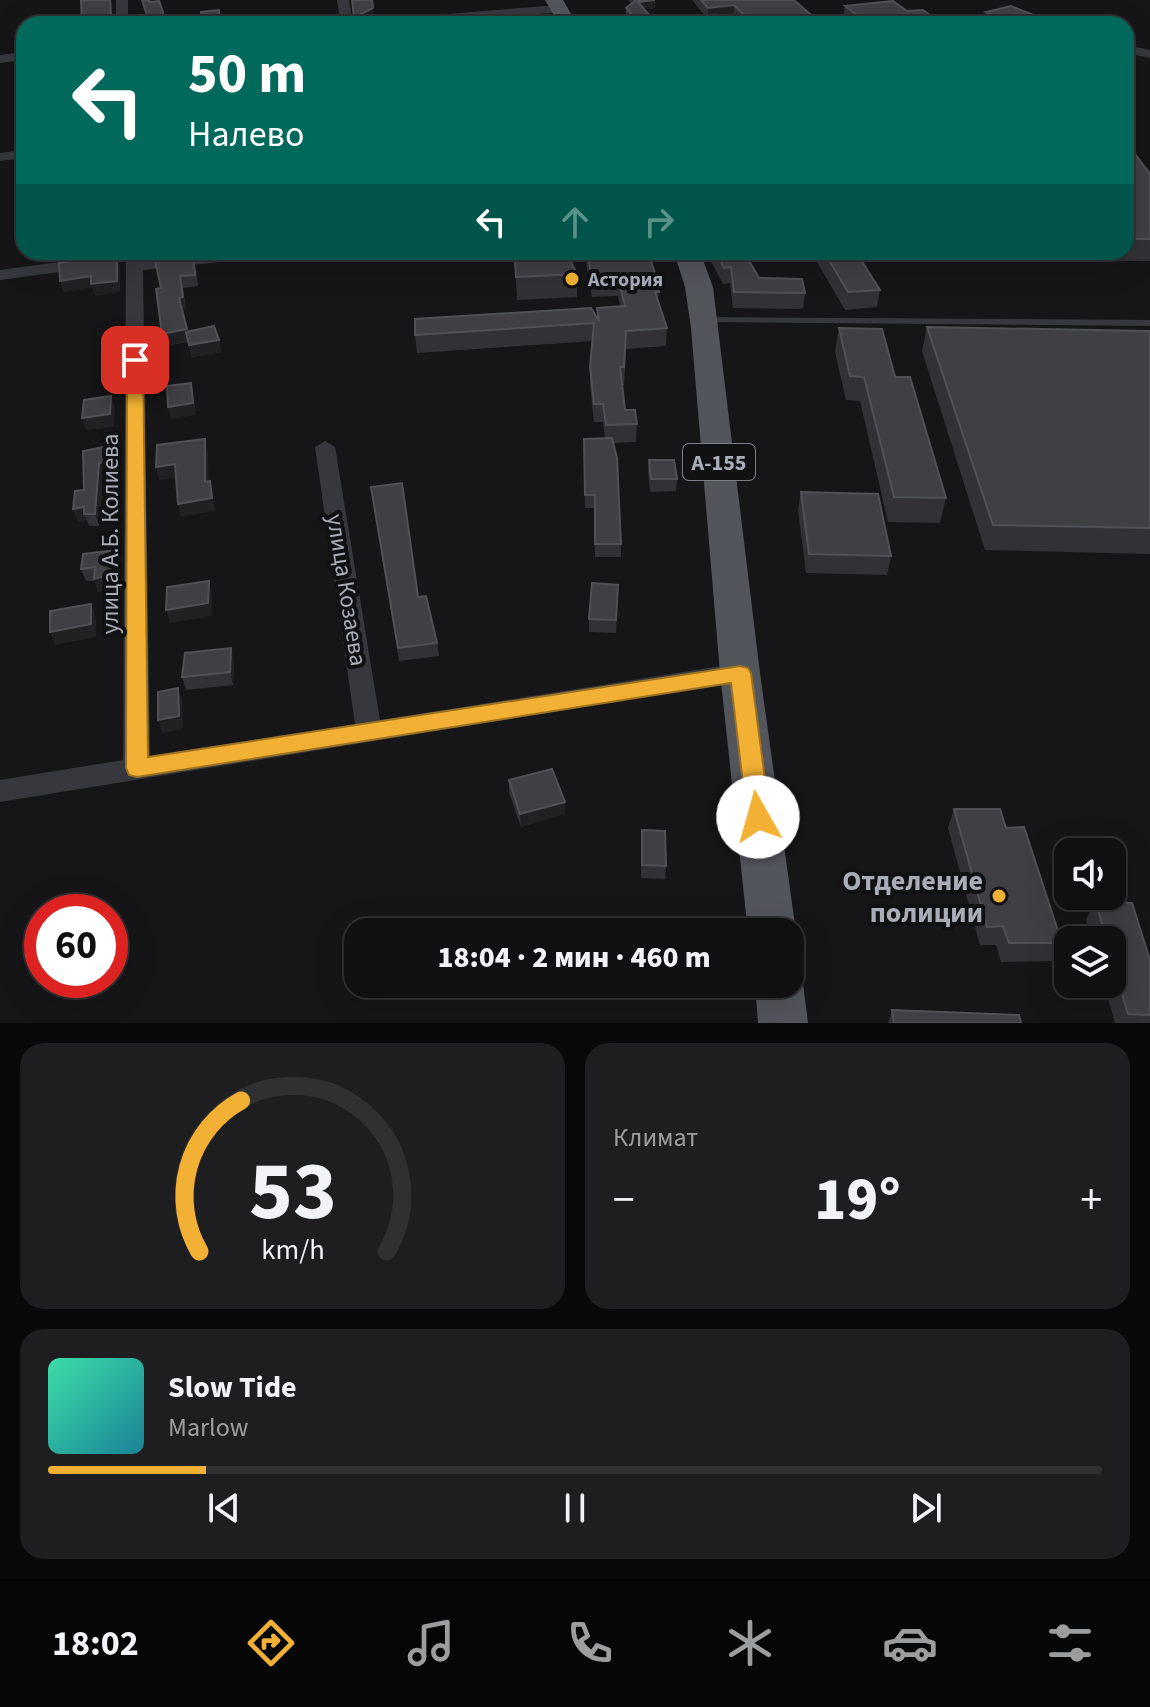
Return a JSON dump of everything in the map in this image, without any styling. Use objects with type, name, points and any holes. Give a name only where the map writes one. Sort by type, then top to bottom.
[{"type":"main road","name":"А-155","points":[[690,260],[699,287],[704,320],[740,673],[770,918]]},
{"type":"main road","points":[[780,998],[783,1023]]},
{"type":"street","points":[[487,16],[560,11]]},
{"type":"street","points":[[0,275],[117,260]]},
{"type":"street","name":"улица А.Б. Колиева","points":[[125,260],[137,768]]},
{"type":"street","name":"улица Козаева","points":[[325,447],[369,732]]},
{"type":"street","points":[[0,791],[740,673]]},
{"type":"lane","points":[[704,320],[1150,323]]},
{"type":"building","points":[[110,0],[111,15],[82,16],[81,1]]},
{"type":"building","points":[[142,0],[159,1],[163,16],[147,16]]},
{"type":"building","points":[[352,0],[372,0],[373,8],[361,14],[362,16],[354,16]]},
{"type":"building","points":[[636,0],[655,0],[638,2],[650,16],[632,16],[626,8]]},
{"type":"building","points":[[701,0],[794,0],[812,16],[746,16],[734,5],[708,8]]},
{"type":"building","points":[[893,1],[907,11],[923,10],[931,16],[858,16],[845,6]]},
{"type":"building","points":[[1011,6],[1036,16],[995,16],[986,12]]},
{"type":"building","points":[[219,10],[219,16],[202,16],[201,12]]},
{"type":"building","points":[[1134,153],[1150,174],[1150,239],[1134,239]]},
{"type":"building","points":[[117,260],[117,281],[91,284],[91,276],[60,281],[59,263]]},
{"type":"building","points":[[155,260],[193,260],[195,275],[180,276],[183,297],[179,298],[187,329],[162,334],[156,289],[161,288]]},
{"type":"building","points":[[570,260],[577,274],[516,277],[515,261]]},
{"type":"building","points":[[588,260],[651,260],[654,270],[659,292],[655,292],[667,328],[626,331],[624,367],[620,367],[625,410],[635,410],[637,424],[606,425],[603,404],[594,404],[590,367],[594,323],[415,335],[415,319],[591,308],[599,321],[597,308],[625,306],[618,278],[592,279]]},
{"type":"building","points":[[720,260],[749,260],[759,278],[802,279],[805,293],[734,292],[731,267],[724,268]]},
{"type":"building","points":[[829,260],[861,260],[880,290],[848,292]]},
{"type":"building","points":[[214,326],[219,340],[189,345],[186,332]]},
{"type":"building","points":[[927,327],[1150,331],[1150,528],[993,525]]},
{"type":"building","points":[[839,328],[882,329],[895,377],[910,377],[946,498],[894,497],[864,377],[850,376]]},
{"type":"building","points":[[191,383],[193,403],[168,407],[167,386]]},
{"type":"building","points":[[111,396],[110,414],[82,418],[84,400]]},
{"type":"building","points":[[612,438],[617,458],[621,544],[595,544],[595,495],[585,495],[584,439]]},
{"type":"building","points":[[205,439],[205,482],[210,481],[212,498],[178,504],[175,464],[156,467],[157,445]]},
{"type":"building","points":[[109,446],[110,461],[99,463],[95,514],[84,514],[84,507],[73,509],[75,491],[84,490],[83,451]]},
{"type":"building","points":[[649,460],[674,460],[677,479],[651,479]]},
{"type":"building","points":[[402,483],[418,597],[426,596],[437,643],[398,648],[371,487]]},
{"type":"building","points":[[801,492],[878,494],[891,556],[809,554]]},
{"type":"building","points":[[117,550],[117,573],[94,579],[95,567],[81,569],[83,554]]},
{"type":"building","points":[[209,581],[208,603],[166,610],[167,587]]},
{"type":"building","points":[[592,583],[618,585],[616,620],[589,619]]},
{"type":"building","points":[[91,604],[91,624],[50,632],[50,611]]},
{"type":"building","points":[[231,648],[230,672],[182,677],[185,653]]},
{"type":"building","points":[[178,688],[179,716],[158,720],[158,692]]},
{"type":"building","points":[[552,769],[565,802],[520,814],[509,780]]},
{"type":"building","name":"Отделение полиции","points":[[954,809],[1000,809],[1006,828],[1024,827],[1056,926],[1054,926],[1054,943],[1009,943],[1003,926],[987,927]]},
{"type":"building","points":[[642,830],[665,831],[666,866],[642,865]]},
{"type":"building","points":[[1126,903],[1132,903],[1150,960],[1150,1015],[1128,1014],[1123,998],[1126,998],[1126,926],[1103,926],[1098,910],[1126,910]]},
{"type":"building","points":[[892,1010],[1019,1015],[1021,1023],[894,1023]]},
{"type":"place","name":"Астория","points":[[572,279]]},
{"type":"place","name":"Отделение полиции","points":[[999,896]]},
{"type":"route","points":[[135,360],[137,768],[740,673],[758,817]]}]
